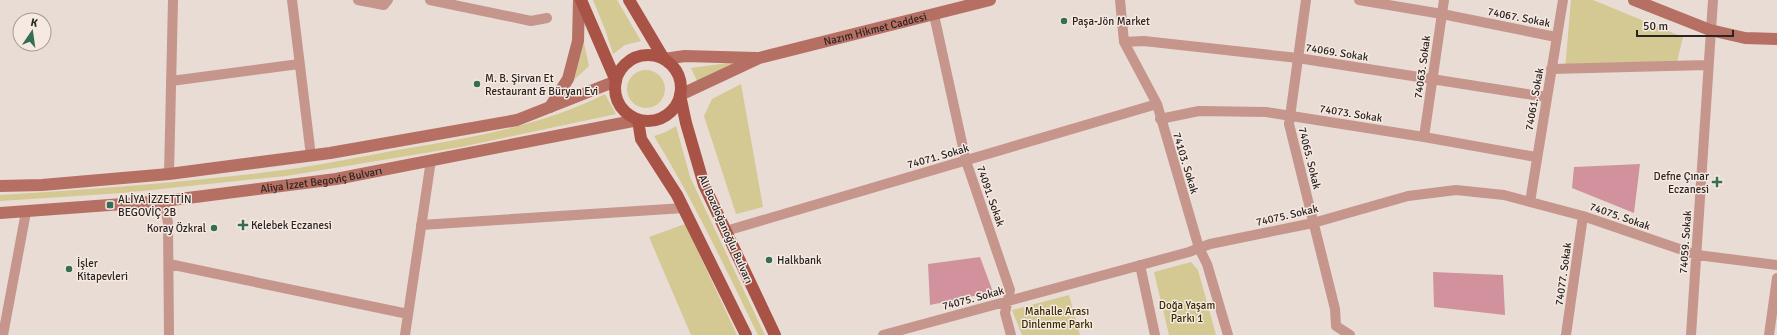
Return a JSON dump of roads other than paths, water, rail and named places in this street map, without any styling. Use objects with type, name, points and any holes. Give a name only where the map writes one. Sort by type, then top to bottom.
[{"type":"main road","points":[[580,0],[616,81]]},
{"type":"main road","points":[[550,107],[568,79],[578,41],[580,0]]},
{"type":"main road","points":[[629,0],[664,59],[672,66],[678,75],[681,85],[680,95],[676,105],[670,113],[660,119],[650,121],[638,120],[628,115],[620,107],[616,97],[616,81],[618,75],[624,65],[633,58],[643,55],[664,59],[685,56],[759,58]]},
{"type":"main road","name":"Nazım Hikmet Caddesi","points":[[759,58],[990,0]]},
{"type":"main road","points":[[1639,1],[1710,30],[1745,38],[1777,39]]},
{"type":"main road","points":[[680,95],[759,58]]},
{"type":"main road","points":[[0,186],[42,185],[169,174],[311,156],[517,120],[616,81]]},
{"type":"main road","name":"Ali Bozdoğanoğlu Bulvarı","points":[[680,95],[686,123],[704,185],[775,335]]},
{"type":"main road","points":[[638,120],[641,139],[684,208],[746,335]]},
{"type":"main road","name":"Aliya İzzet Begoviç Bulvarı","points":[[0,213],[164,201],[336,179],[638,120]]},
{"type":"street","points":[[169,174],[173,0]]},
{"type":"street","points":[[292,0],[311,156]]},
{"type":"street","points":[[358,0],[384,5],[388,0]]},
{"type":"street","points":[[430,0],[531,22],[547,18]]},
{"type":"street","name":"74103. Sokak","points":[[1120,0],[1124,42],[1157,104],[1199,248],[1206,264],[1228,335]]},
{"type":"street","name":"74065. Sokak","points":[[1306,0],[1289,124],[1335,309],[1334,331],[1350,335]]},
{"type":"street","name":"74067. Sokak","points":[[1358,0],[1442,14],[1556,36]]},
{"type":"street","name":"74063. Sokak","points":[[1424,137],[1444,0]]},
{"type":"street","name":"74061. Sokak","points":[[1530,202],[1536,157],[1563,0]]},
{"type":"street","name":"74059. Sokak","points":[[1691,335],[1713,0]]},
{"type":"street","name":"74091. Sokak","points":[[934,15],[966,161],[1010,290],[1005,313],[1011,335]]},
{"type":"street","name":"74069. Sokak","points":[[1124,42],[1144,41],[1298,58],[1433,78],[1546,97]]},
{"type":"street","points":[[172,81],[299,64]]},
{"type":"street","points":[[1551,69],[1708,65]]},
{"type":"street","name":"74071. Sokak","points":[[726,231],[1157,104]]},
{"type":"street","name":"74073. Sokak","points":[[1160,118],[1199,111],[1266,112],[1424,137],[1536,157]]},
{"type":"street","points":[[405,335],[431,160]]},
{"type":"street","name":"74075. Sokak","points":[[883,335],[1140,265],[1210,244],[1313,223],[1408,196],[1456,190],[1504,195],[1583,216],[1697,255],[1777,265]]},
{"type":"street","points":[[164,201],[168,223],[169,335]]},
{"type":"street","points":[[421,225],[684,208]]},
{"type":"street","points":[[3,335],[26,212]]},
{"type":"street","name":"74077. Sokak","points":[[1566,335],[1583,216]]},
{"type":"street","points":[[169,264],[408,314]]},
{"type":"street","points":[[1140,265],[1155,335]]},
{"type":"street","points":[[1769,335],[1777,278]]},
{"type":"place","name":"Paşa-Jön Market","points":[[1064,21]]},
{"type":"place","name":"M. B. Şirvan Et Restaurant & Büryan Evi","points":[[477,84]]},
{"type":"place","name":"Defne Çınar Eczanesi","points":[[1717,182]]},
{"type":"place","name":"ALİYA İZZETTİN BEGOVİÇ 2B","points":[[110,205]]},
{"type":"place","name":"Kelebek Eczanesi","points":[[243,225]]},
{"type":"place","name":"Koray Özkral","points":[[214,228]]},
{"type":"place","name":"Halkbank","points":[[769,260]]},
{"type":"place","name":"İşler Kitapevleri","points":[[69,269]]},
{"type":"park label","name":"Doğa Yaşam Parkı 1","points":[[1187,311]]},
{"type":"park label","name":"Mahalle Arası Dinlenme Parkı","points":[[1057,317]]}]
